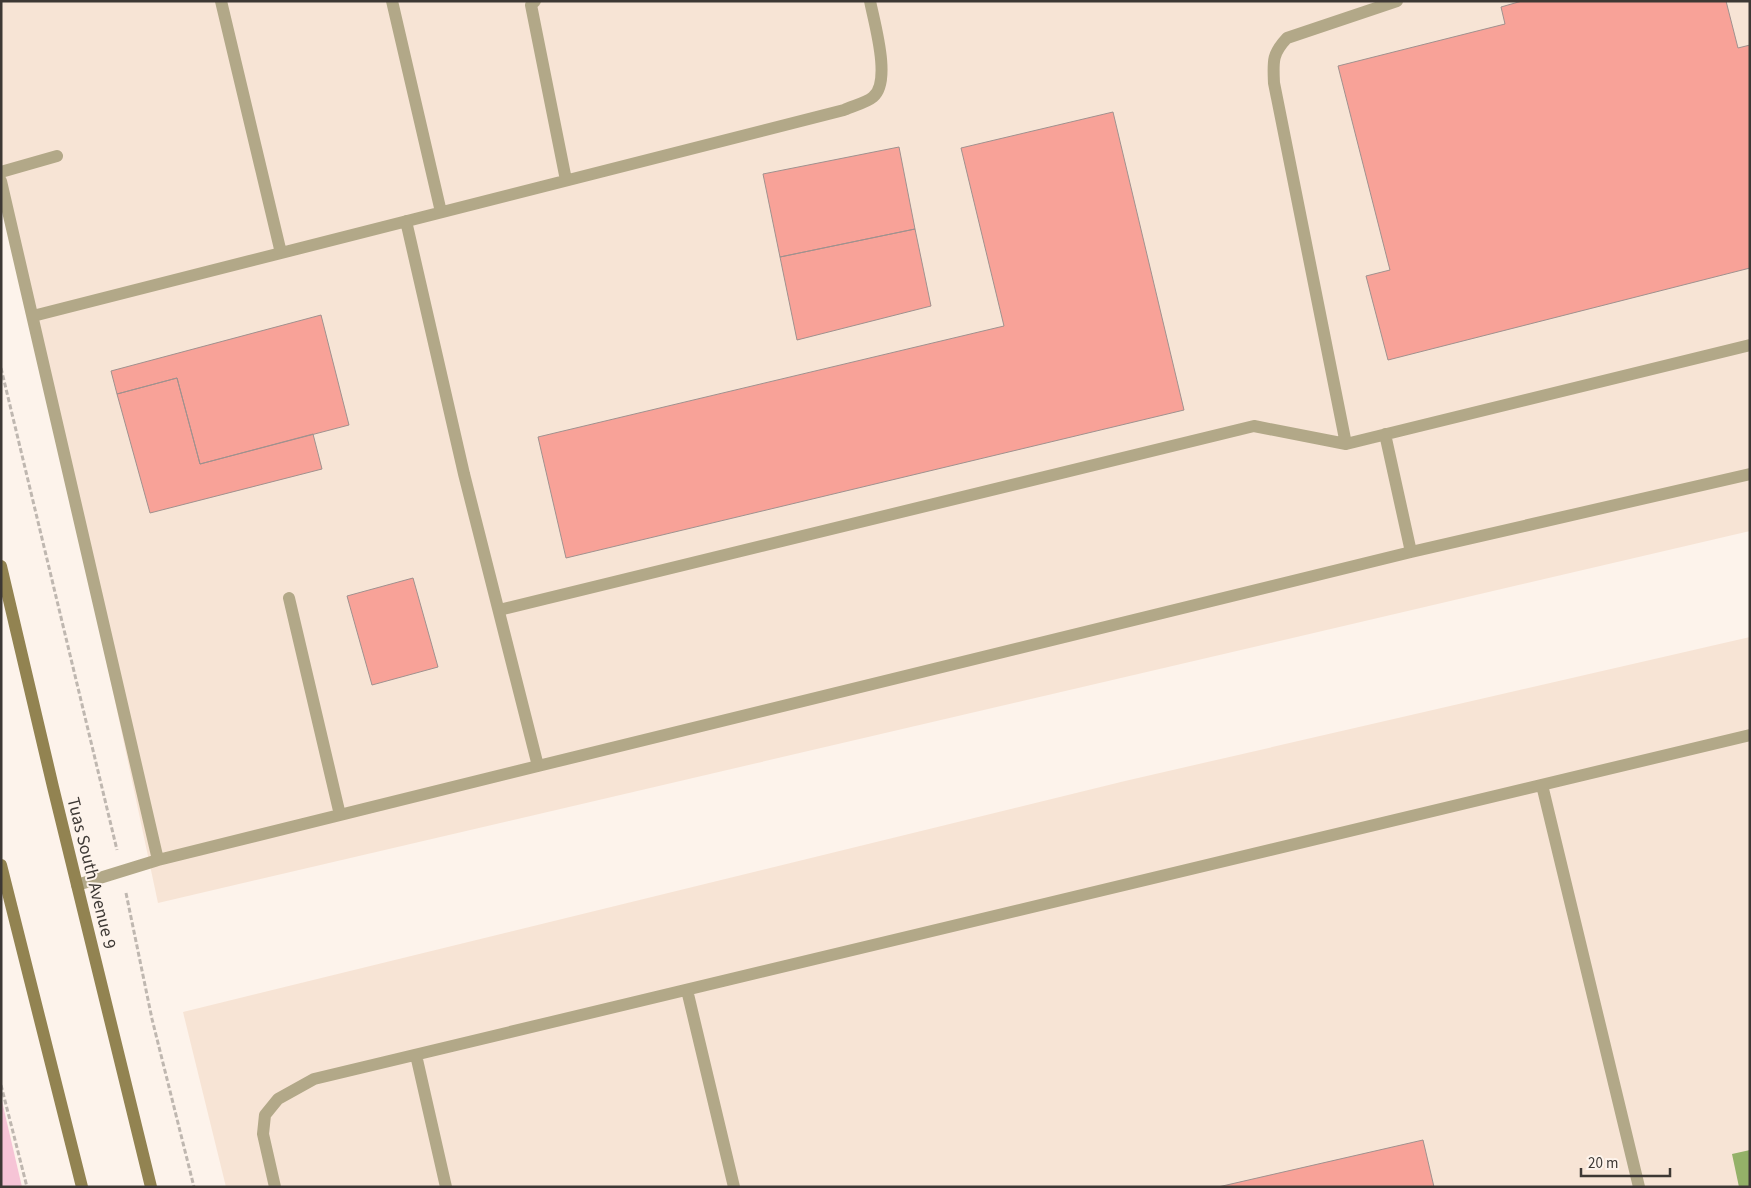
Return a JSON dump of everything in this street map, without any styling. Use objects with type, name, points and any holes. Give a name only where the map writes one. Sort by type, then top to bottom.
[{"type":"street","name":"Tuas South Avenue 9","points":[[1,566],[151,1187]]},
{"type":"street","points":[[1,865],[82,1187]]},
{"type":"lane","points":[[222,1],[281,253]]},
{"type":"lane","points":[[392,1],[441,212]]},
{"type":"lane","points":[[535,1],[531,5],[566,180]]},
{"type":"lane","points":[[33,316],[844,110],[873,97],[882,81],[881,63],[870,1]]},
{"type":"lane","points":[[1346,444],[1274,83],[1273,64],[1276,49],[1287,38],[1398,1]]},
{"type":"lane","points":[[1,172],[57,156]]},
{"type":"lane","points":[[1,181],[158,860]]},
{"type":"lane","points":[[406,221],[464,474],[538,766]]},
{"type":"lane","points":[[499,610],[1254,426],[1346,444],[1750,345]]},
{"type":"lane","points":[[1385,434],[1412,552]]},
{"type":"lane","points":[[77,885],[158,860],[538,766],[1412,552],[1750,474]]},
{"type":"lane","points":[[289,598],[340,815]]},
{"type":"lane","points":[[275,1187],[263,1134],[265,1116],[278,1099],[314,1079],[1750,736]]},
{"type":"lane","points":[[1542,785],[1639,1187]]},
{"type":"lane","points":[[687,990],[734,1187]]},
{"type":"lane","points":[[416,1055],[446,1187]]},
{"type":"path","points":[[1,368],[122,871],[152,1020],[194,1187]]},
{"type":"path","points":[[1,1085],[27,1187]]},
{"type":"shaded area","points":[[1,1],[1750,1],[1750,531],[158,903],[33,316],[1,194]]},
{"type":"shaded area","points":[[1750,637],[1750,1187],[226,1187],[183,1012],[1125,781]]},
{"type":"shaded area","points":[[1,1097],[22,1187],[1,1187]]},
{"type":"shaded area","points":[[1750,1150],[1750,1187],[1739,1187],[1732,1154]]},
{"type":"building","points":[[1522,1],[1726,1],[1738,48],[1750,45],[1750,268],[1388,360],[1366,276],[1390,270],[1338,66],[1505,24],[1501,7]]},
{"type":"building","points":[[1113,112],[1184,410],[566,558],[538,437],[1004,326],[961,148]]},
{"type":"building","points":[[899,147],[915,229],[780,257],[763,174]]},
{"type":"building","points":[[915,229],[931,306],[797,340],[780,257]]},
{"type":"building","points":[[321,315],[349,425],[200,464],[177,378],[117,394],[111,371]]},
{"type":"building","points":[[177,378],[200,464],[313,434],[322,469],[150,513],[117,394]]},
{"type":"building","points":[[413,578],[438,667],[372,685],[347,596]]},
{"type":"building","points":[[1423,1140],[1434,1187],[1218,1187]]}]
